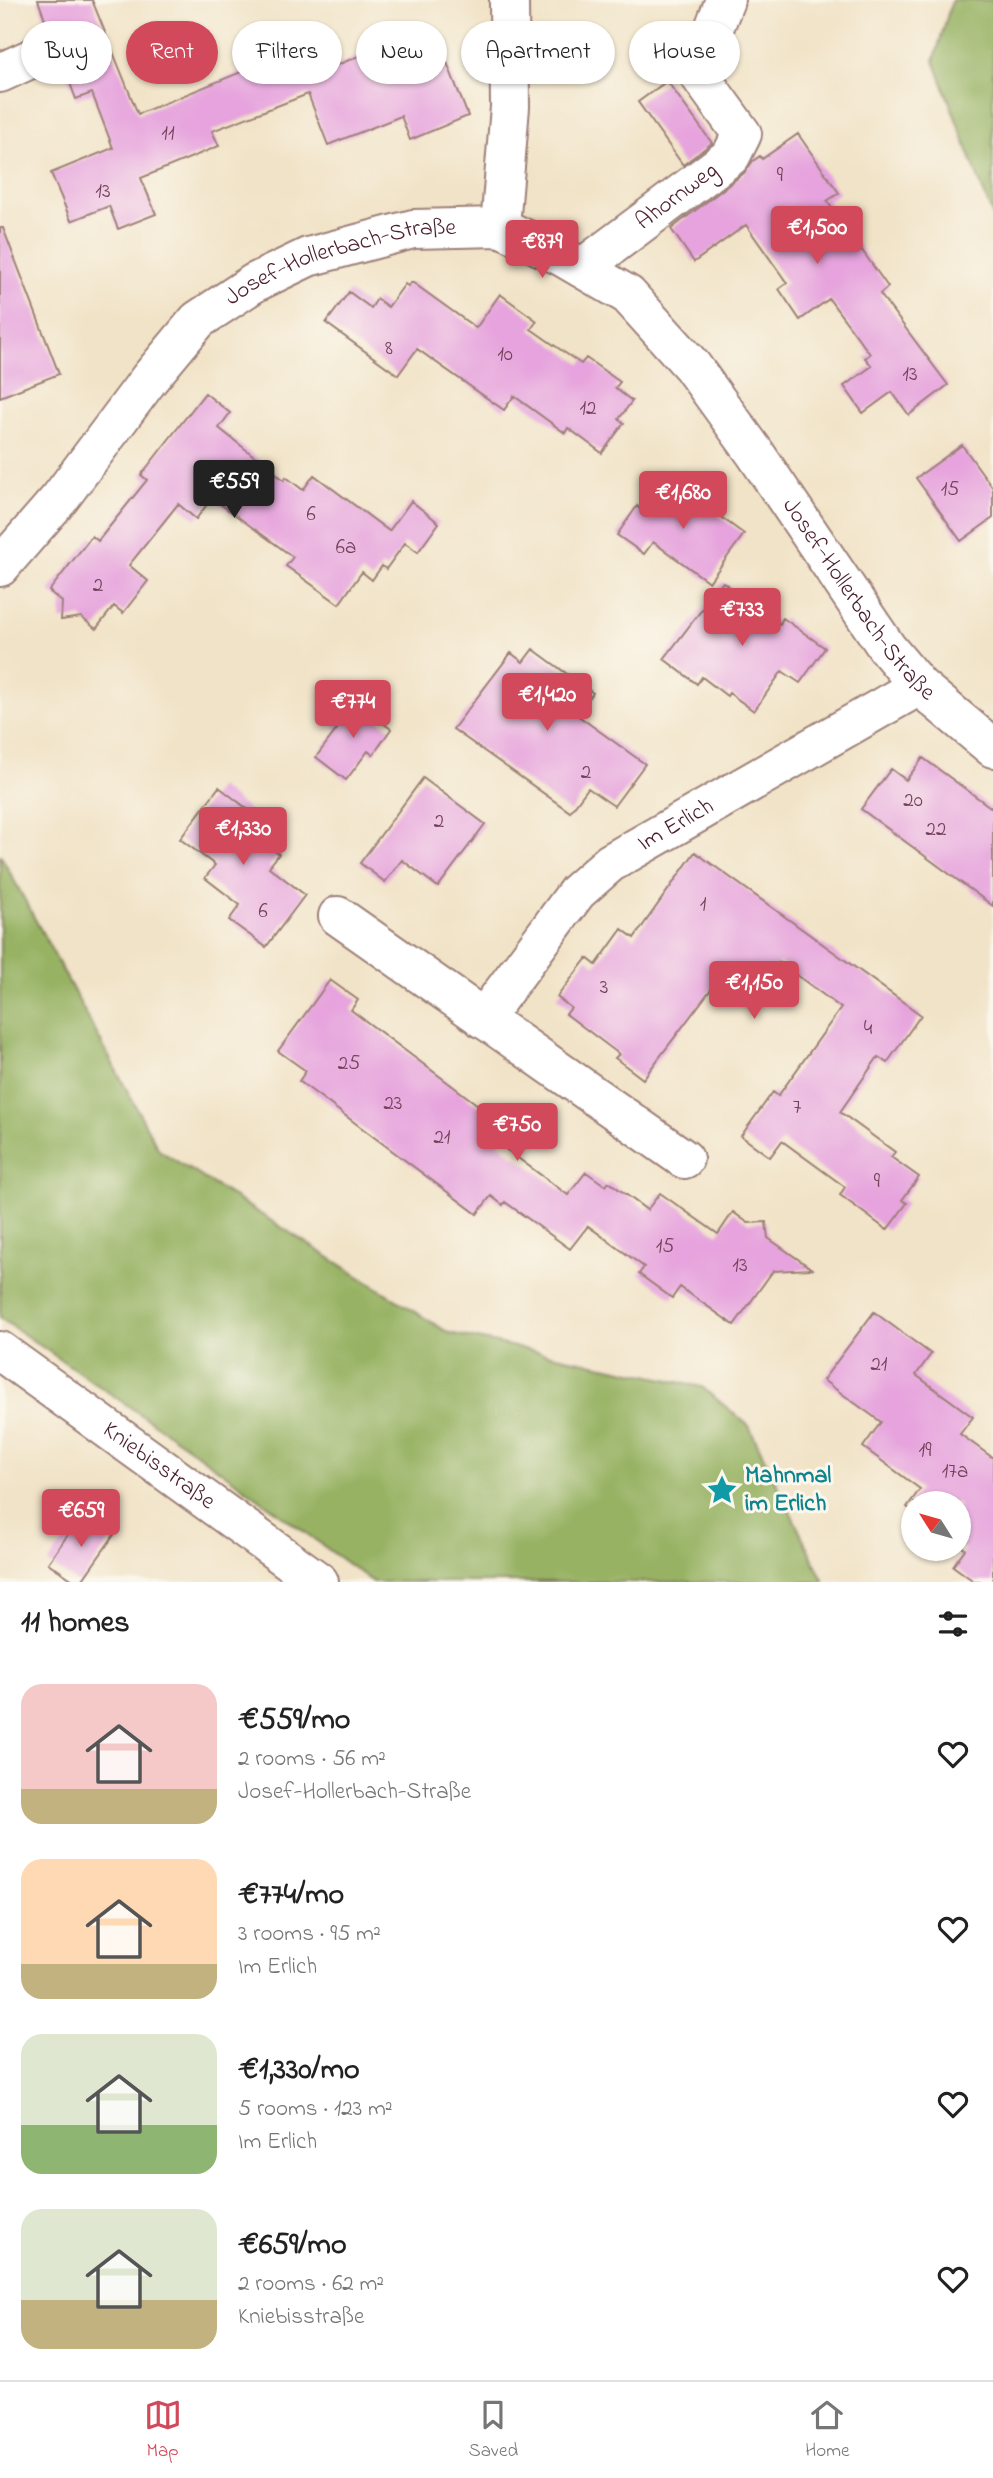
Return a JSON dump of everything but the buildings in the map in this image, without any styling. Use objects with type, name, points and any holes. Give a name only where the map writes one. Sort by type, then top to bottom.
[{"type":"street","points":[[500,226],[510,107],[509,0]]},
{"type":"street","name":"Ahornweg","points":[[582,268],[731,156],[741,134],[697,72],[725,0]]},
{"type":"street","points":[[0,73],[21,63]]},
{"type":"street","name":"Josef-Hollerbach-Straße","points":[[0,567],[60,498],[149,379],[198,320],[254,284],[308,257],[413,229],[500,226],[628,295],[692,366],[887,648],[919,687],[993,748]]},
{"type":"street","name":"Im Erlich","points":[[483,1018],[577,892],[610,863],[919,687]]},
{"type":"street","points":[[338,916],[684,1159]]},
{"type":"street","name":"Kniebisstraße","points":[[0,1351],[319,1582]]},
{"type":"green space","points":[[952,0],[993,0],[993,217],[934,61]]},
{"type":"green space","points":[[0,854],[159,1150],[449,1333],[702,1387],[749,1426],[824,1582],[373,1582],[188,1447],[0,1318]]},
{"type":"place","name":"Mahnmal im Erlich","points":[[722,1490]]}]
